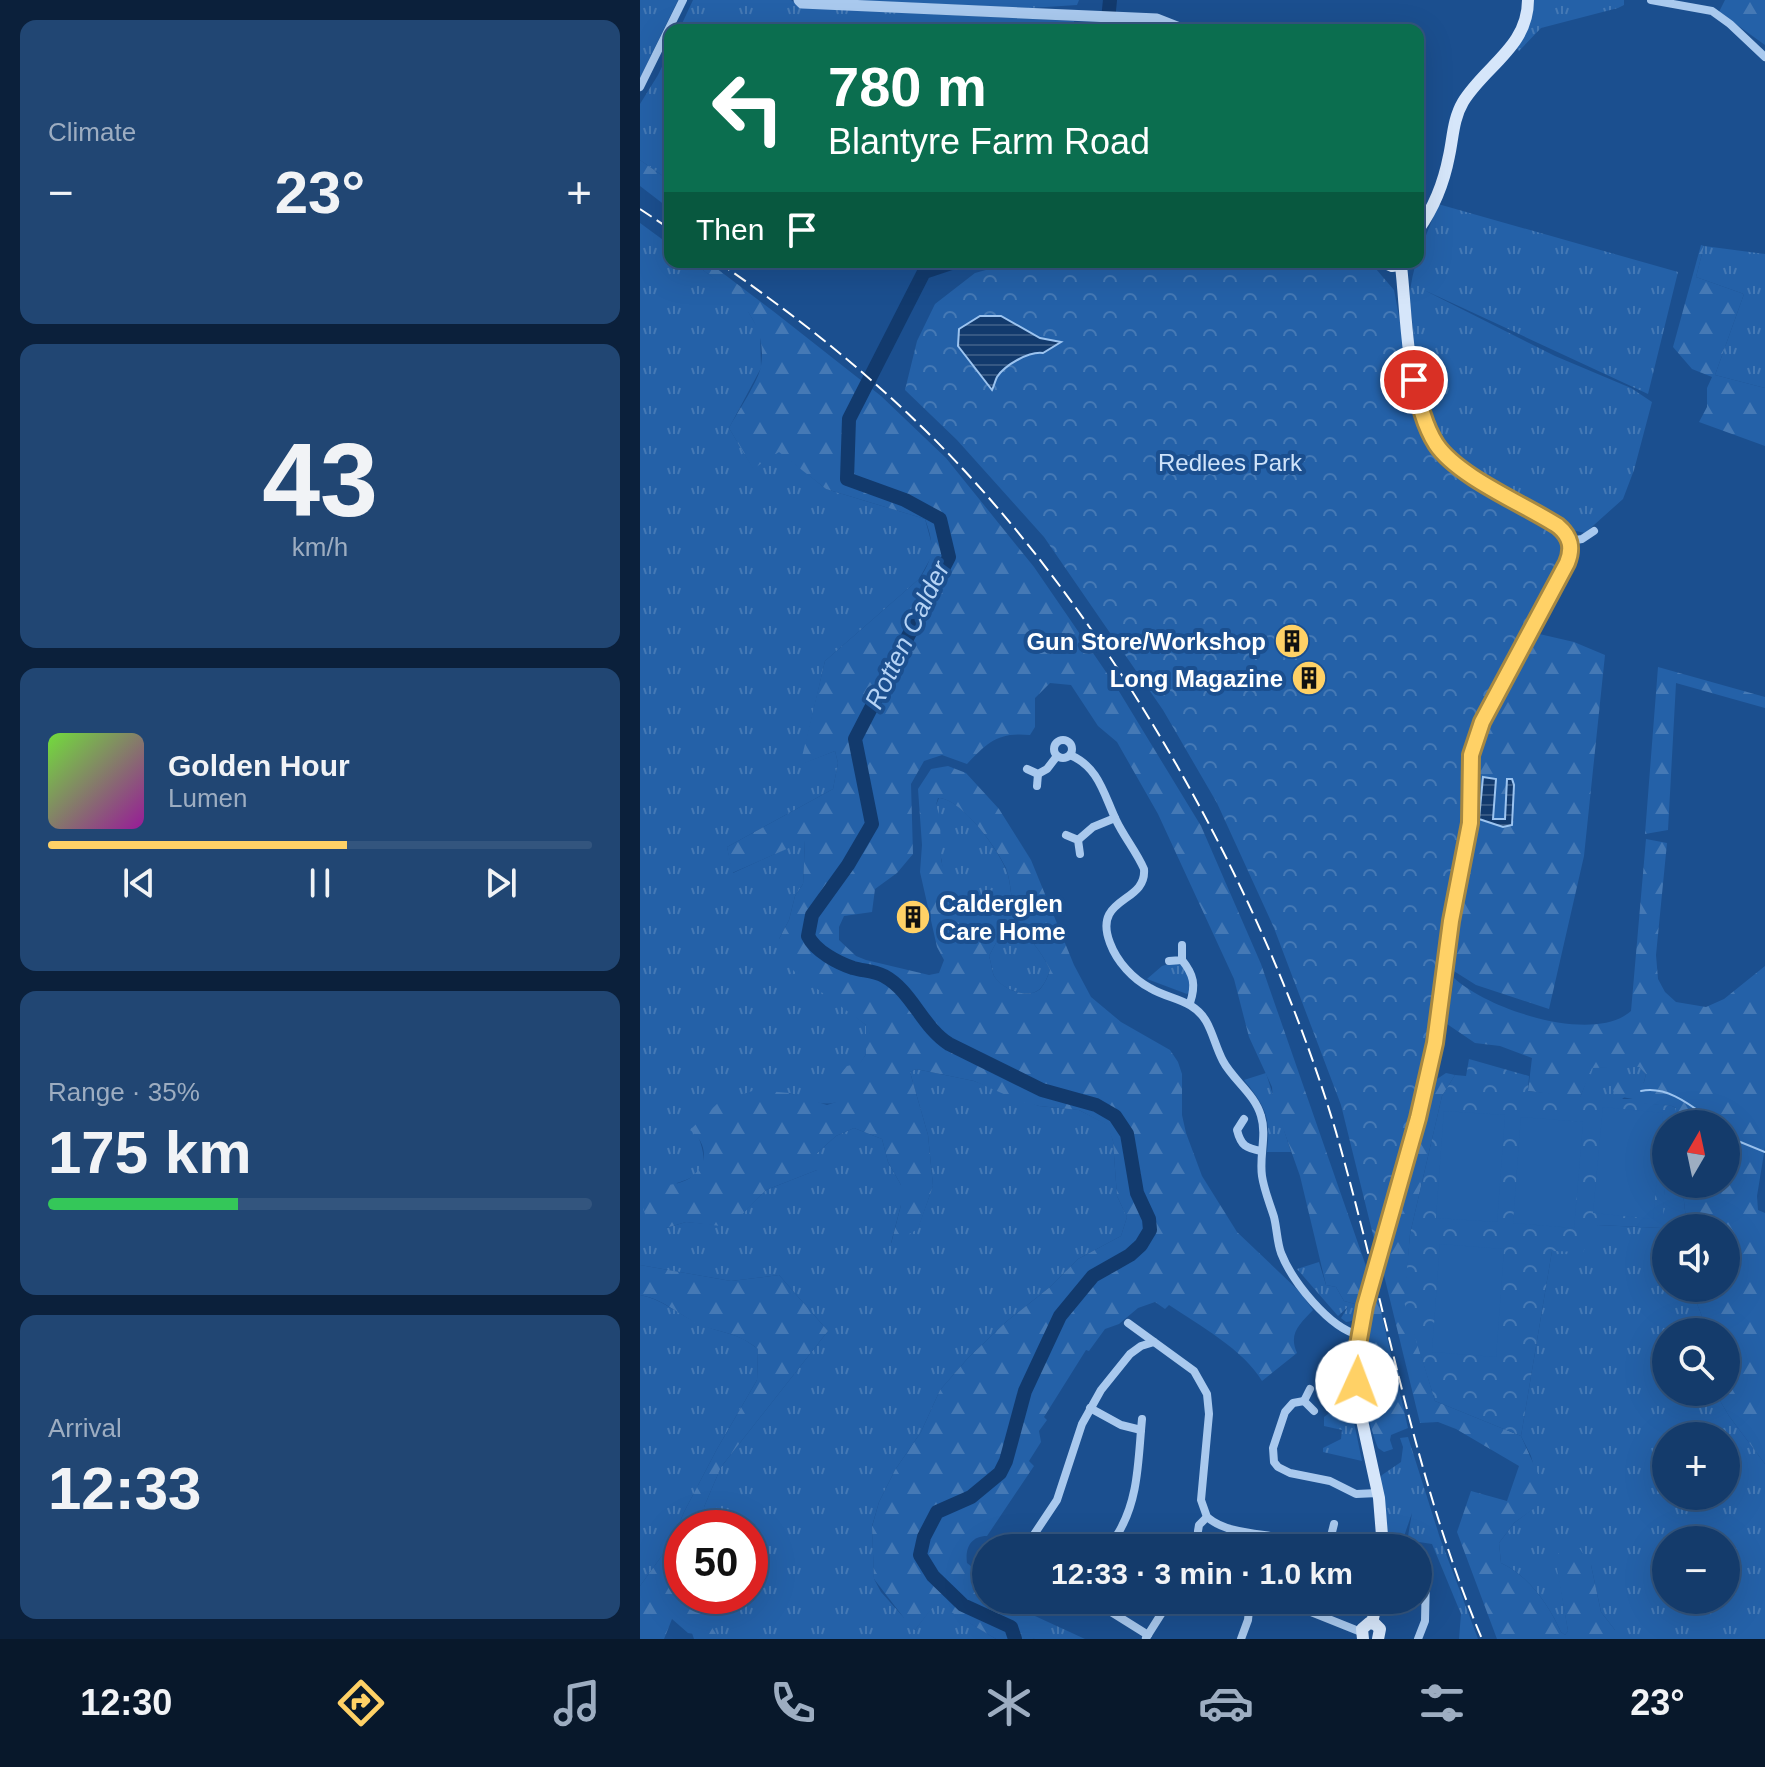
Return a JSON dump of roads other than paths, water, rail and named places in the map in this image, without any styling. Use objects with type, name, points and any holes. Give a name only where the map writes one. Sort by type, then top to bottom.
[{"type":"main road","points":[[1424,218],[1443,180],[1460,107],[1519,36],[1525,23],[1528,0]]},
{"type":"main road","points":[[1382,1534],[1378,1493],[1358,1402],[1356,1366],[1359,1335],[1418,1118],[1435,1043],[1450,930],[1470,823],[1472,748],[1482,722],[1567,563],[1570,541],[1558,526],[1457,466],[1436,443],[1423,414],[1414,380],[1405,268]]},
{"type":"main road","points":[[1372,1623],[1374,1614]]},
{"type":"main road","points":[[1362,1635],[1366,1624],[1372,1623],[1378,1626],[1383,1638]]},
{"type":"street","points":[[671,24],[683,0]]},
{"type":"street","points":[[799,0],[802,3],[1157,19],[1170,24]]},
{"type":"street","points":[[1651,0],[1712,11],[1765,57]]},
{"type":"street","points":[[640,87],[664,38]]},
{"type":"street","points":[[1570,541],[1582,539],[1594,531]]},
{"type":"street","points":[[1062,740],[1071,744],[1070,755],[1065,758],[1057,756],[1054,747],[1062,740]]},
{"type":"street","points":[[1070,755],[1082,761],[1101,782],[1145,878],[1140,887],[1110,911],[1106,921],[1110,943],[1136,979],[1151,989],[1190,1003],[1206,1021],[1223,1061],[1257,1105],[1263,1131],[1262,1177],[1281,1252],[1292,1274],[1326,1314],[1343,1329],[1359,1335]]},
{"type":"street","points":[[1038,774],[1047,769],[1057,756]]},
{"type":"street","points":[[1027,769],[1038,774]]},
{"type":"street","points":[[1037,786],[1038,774]]},
{"type":"street","points":[[1078,840],[1093,827],[1115,818]]},
{"type":"street","points":[[1066,835],[1078,840]]},
{"type":"street","points":[[1078,840],[1080,854]]},
{"type":"street","points":[[1182,945],[1182,960],[1194,979],[1190,1003]]},
{"type":"street","points":[[1169,961],[1182,960]]},
{"type":"street","points":[[1244,1119],[1237,1130],[1241,1144],[1247,1149],[1261,1151]]},
{"type":"street","points":[[1225,1126],[1237,1130]]},
{"type":"street","points":[[1128,1323],[1194,1371],[1207,1394],[1209,1414],[1201,1500],[1207,1517],[1226,1528],[1263,1534]]},
{"type":"street","points":[[1035,1534],[1057,1500],[1082,1424],[1101,1390],[1130,1354],[1154,1342]]},
{"type":"street","points":[[1304,1401],[1310,1389]]},
{"type":"street","points":[[1304,1401],[1293,1403],[1285,1412],[1273,1448],[1274,1462],[1278,1467],[1290,1473],[1330,1481],[1356,1494],[1378,1493]]},
{"type":"street","points":[[1304,1401],[1314,1411]]},
{"type":"street","points":[[1090,1408],[1121,1425],[1141,1430]]},
{"type":"street","points":[[1118,1534],[1133,1500],[1142,1419]]},
{"type":"street","points":[[1198,1531],[1199,1525],[1207,1517]]},
{"type":"street","points":[[1332,1534],[1334,1524]]},
{"type":"street","points":[[1112,1614],[1146,1637],[1161,1614]]},
{"type":"street","points":[[1241,1639],[1249,1614]]},
{"type":"street","points":[[1315,1614],[1362,1635]]},
{"type":"street","points":[[1418,1639],[1425,1614]]},
{"type":"waterway","name":"Rotten Calder","points":[[1108,24],[1110,0]]},
{"type":"waterway","points":[[936,268],[924,272],[849,419],[847,479],[905,500],[940,519],[949,557],[855,739],[872,824],[848,865],[812,915],[808,936],[816,947],[834,960],[880,974],[894,983],[931,1028],[949,1044],[1042,1090],[1096,1105],[1115,1116],[1127,1134],[1137,1193],[1149,1219],[1150,1230],[1130,1255],[1093,1276],[1060,1316],[1025,1391],[1000,1473],[971,1497],[937,1512],[924,1537],[920,1555],[933,1576],[963,1605],[1011,1627],[1015,1639]]},
{"type":"waterway","points":[[1641,1091],[1661,1091],[1697,1110]]},
{"type":"waterway","points":[[1740,1142],[1765,1152]]},
{"type":"railway","points":[[640,209],[664,225]]},
{"type":"railway","points":[[726,268],[799,321],[877,385],[926,431],[993,502],[1057,582],[1116,667],[1172,757],[1222,850],[1267,944],[1305,1039],[1354,1196],[1418,1452],[1458,1577],[1482,1639]]},
{"type":"place","name":"Gun Store/Workshop","points":[[1292,641]]},
{"type":"place","name":"Long Magazine","points":[[1309,678]]},
{"type":"place","name":"Calderglen Care Home","points":[[913,917]]},
{"type":"park label","name":"Redlees Park","points":[[1230,462]]}]
